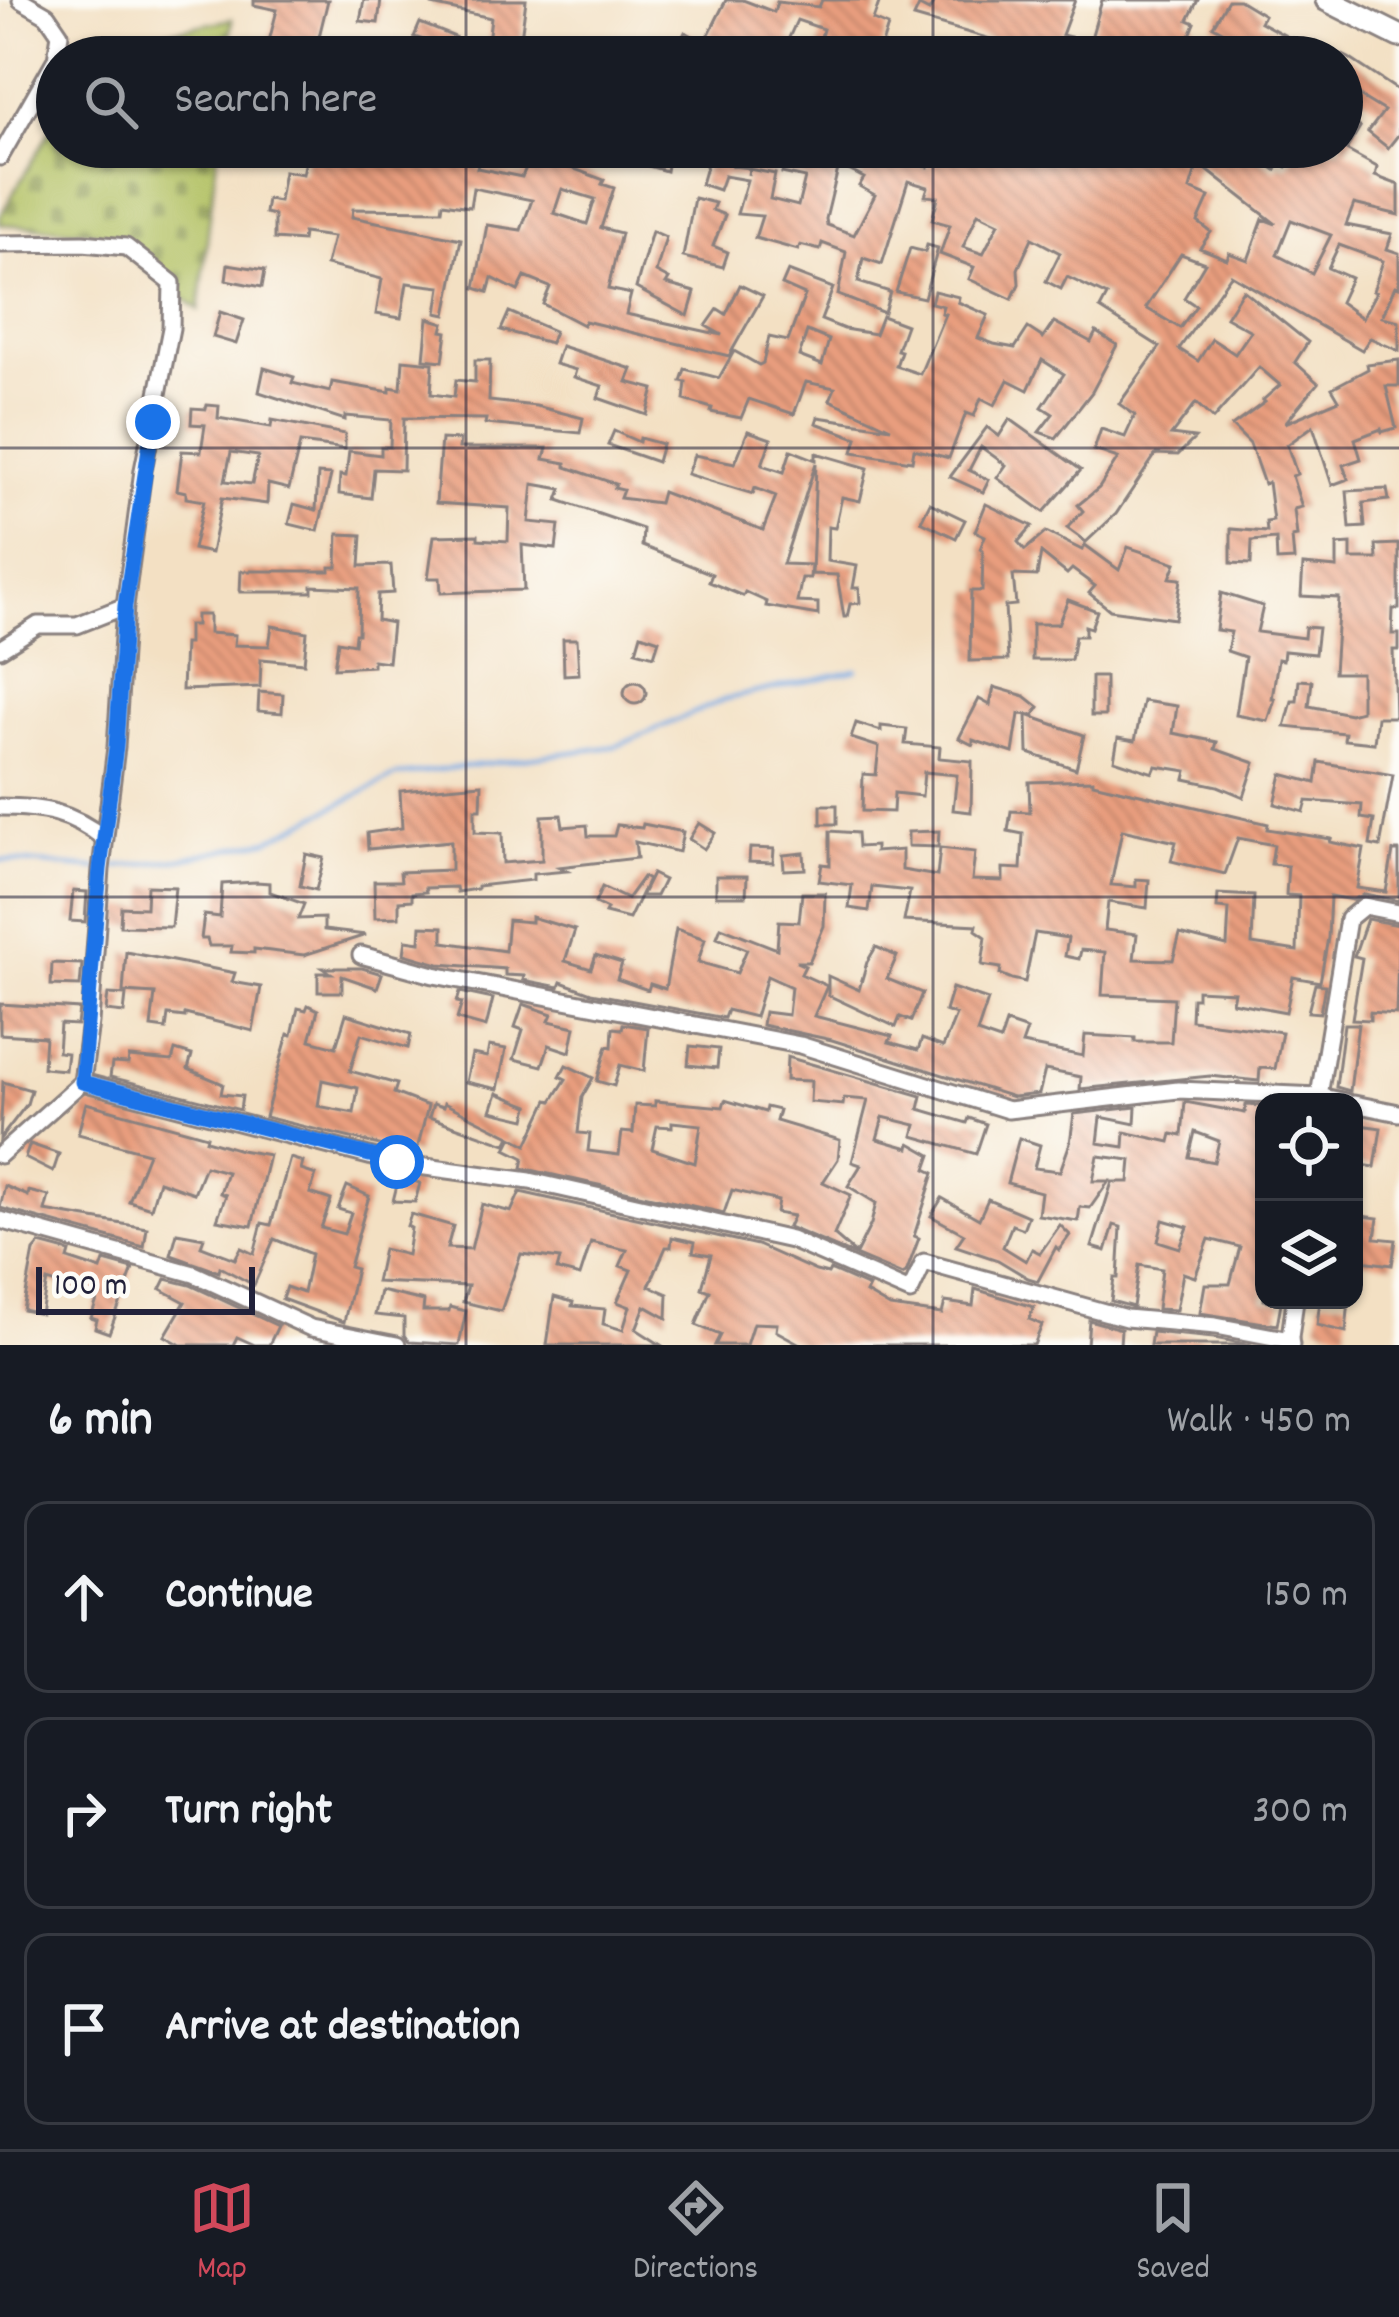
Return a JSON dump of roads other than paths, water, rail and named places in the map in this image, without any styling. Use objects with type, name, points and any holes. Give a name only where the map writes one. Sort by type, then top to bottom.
[{"type":"street","points":[[21,0],[46,15],[60,36]]},
{"type":"street","points":[[1327,0],[1399,36]]},
{"type":"street","points":[[0,157],[36,94]]},
{"type":"street","points":[[0,244],[126,247],[172,283],[171,328],[143,470],[125,606],[82,1082],[0,1155]]},
{"type":"street","points":[[0,649],[38,625],[76,625],[125,606]]},
{"type":"street","points":[[0,807],[32,807],[80,819],[106,838]]},
{"type":"street","points":[[1320,1093],[1348,920],[1364,906],[1399,913]]},
{"type":"street","points":[[362,955],[434,975],[800,1045],[1008,1110],[1178,1090],[1255,1095]]},
{"type":"street","points":[[82,1082],[397,1162],[530,1180],[791,1240],[910,1292],[924,1262],[1126,1318],[1216,1326],[1290,1343],[1294,1309]]},
{"type":"street","points":[[1363,1106],[1399,1113]]},
{"type":"street","points":[[0,1220],[194,1274],[311,1328],[397,1345]]},
{"type":"waterway","points":[[0,860],[101,869],[181,859],[269,840],[395,776],[617,746],[726,699],[857,670]]}]
